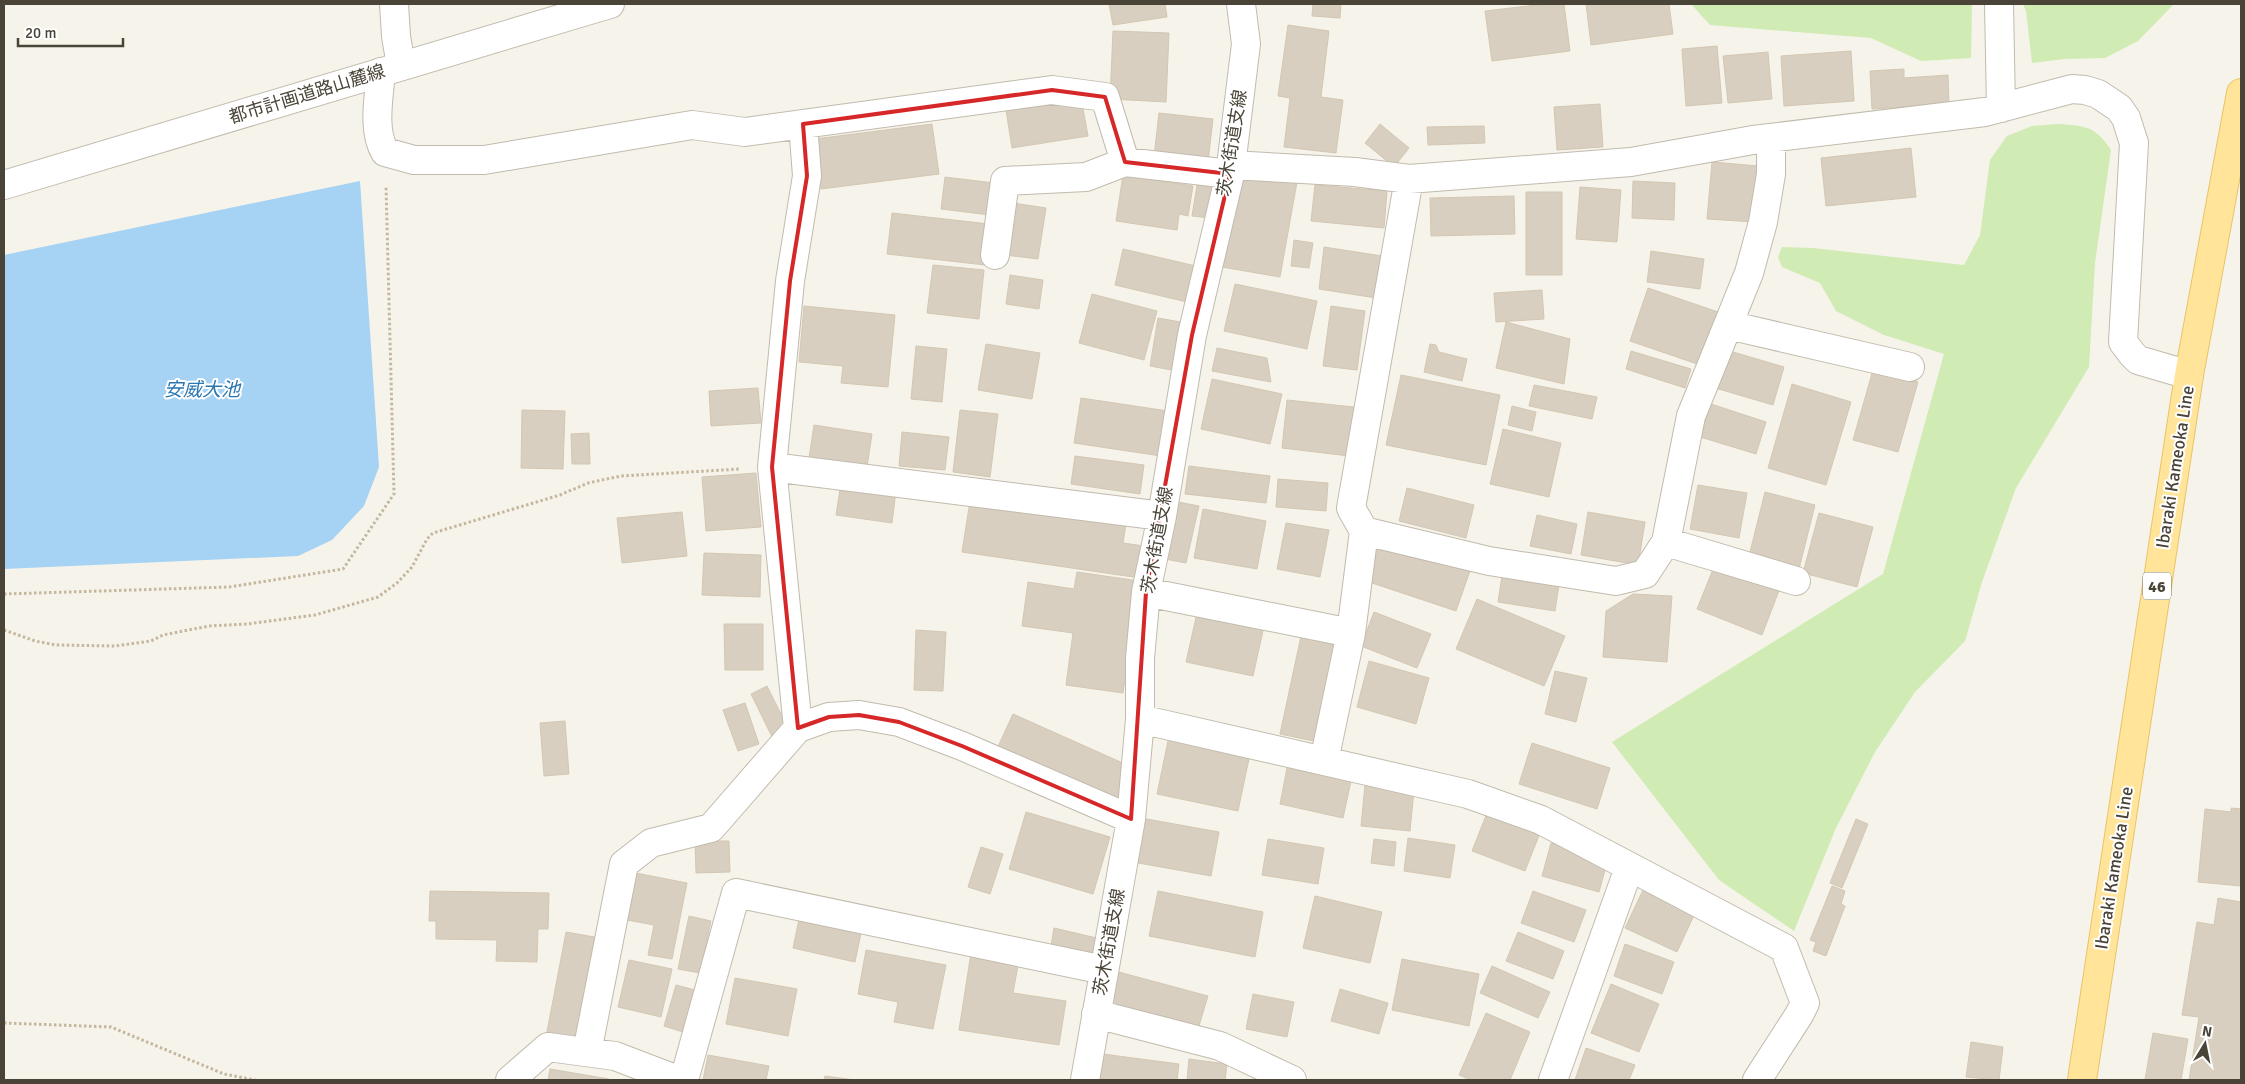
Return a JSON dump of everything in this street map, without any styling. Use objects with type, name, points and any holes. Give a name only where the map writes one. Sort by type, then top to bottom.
[{"type":"main road","name":"Ibaraki Kameoka Line","points":[[2082,1080],[2190,375],[2241,93]]},
{"type":"street","points":[[394,4],[396,36],[391,69],[378,124],[380,143],[385,152],[414,160],[484,160],[692,125],[745,132],[1052,90],[1105,97],[1125,162]]},
{"type":"street","name":"都市計画道路山麓線","points":[[4,185],[610,4]]},
{"type":"street","name":"茨木街道支線","points":[[1085,1080],[1131,819],[1140,719],[1140,658],[1146,592],[1162,516],[1192,335],[1230,170],[1246,44],[1241,4]]},
{"type":"street","points":[[1999,4],[2001,108]]},
{"type":"street","points":[[995,255],[1005,181],[1086,177],[1125,162],[1230,170],[1355,172],[1409,179],[1631,162],[1772,138],[1958,116],[2001,108],[2060,91],[2085,90],[2109,100],[2126,118],[2134,143],[2123,342],[2138,360],[2190,375]]},
{"type":"street","points":[[798,728],[772,467],[790,281],[807,176],[803,124]]},
{"type":"street","points":[[1364,531],[1489,561],[1616,581],[1645,574],[1666,542],[1691,416],[1749,273],[1763,222],[1771,174],[1772,138]]},
{"type":"street","points":[[1324,761],[1351,633],[1364,531],[1351,508],[1409,179]]},
{"type":"street","points":[[1728,324],[1910,367]]},
{"type":"street","points":[[772,467],[1162,516]]},
{"type":"street","points":[[1666,542],[1796,581]]},
{"type":"street","points":[[1146,592],[1351,633]]},
{"type":"street","points":[[587,1052],[624,864],[651,843],[711,828],[798,728],[829,717],[859,716],[899,722],[962,746],[1131,819]]},
{"type":"street","points":[[1140,719],[1468,794],[1541,820],[1784,948],[1805,1003],[1757,1080]]},
{"type":"street","points":[[1553,1080],[1630,868]]},
{"type":"street","points":[[684,1080],[736,893],[1104,970]]},
{"type":"street","points":[[1096,1014],[1220,1046],[1292,1080]]},
{"type":"street","points":[[510,1080],[548,1046],[615,1056],[678,1080]]},
{"type":"path","points":[[4,594],[229,587],[343,569],[394,494],[385,152]]},
{"type":"path","points":[[4,630],[35,641],[56,645],[115,646],[151,641],[163,635],[209,626],[247,624],[315,615],[363,603],[384,593],[412,567],[427,539],[433,533],[560,495],[588,483],[621,476],[772,467]]},
{"type":"path","points":[[4,1023],[111,1027],[224,1074],[255,1080]]},
{"type":"highlighted area","points":[[1052,90],[1105,97],[1125,162],[1230,174],[1192,335],[1146,592],[1131,819],[962,746],[899,722],[859,715],[829,717],[798,728],[772,467],[790,281],[807,176],[803,124]]},
{"type":"green space","points":[[1691,4],[1972,4],[1971,58],[1921,61],[1871,38],[1710,25]]},
{"type":"green space","points":[[2023,4],[2174,4],[2138,41],[2105,58],[2065,59],[2032,63],[2026,11]]},
{"type":"green space","points":[[2058,124],[2089,129],[2100,136],[2111,150],[2095,263],[2089,367],[2016,488],[1982,582],[1965,641],[1915,692],[1875,752],[1836,828],[1794,931],[1719,880],[1612,742],[1883,574],[1944,354],[1884,335],[1836,311],[1820,283],[1782,267],[1778,257],[1782,247],[1813,248],[1964,265],[1980,235],[1990,160],[2007,136],[2032,126]]},
{"type":"water","name":"安威大池","points":[[360,181],[379,467],[364,506],[332,540],[298,556],[4,569],[4,255]]},
{"type":"building","points":[[1109,4],[1165,4],[1167,17],[1113,25]]},
{"type":"building","points":[[1313,4],[1341,4],[1340,18],[1312,16]]},
{"type":"building","points":[[1545,4],[1564,4],[1570,51],[1492,61],[1485,11]]},
{"type":"building","points":[[1586,4],[1669,4],[1673,34],[1591,45]]},
{"type":"building","points":[[1288,25],[1329,31],[1321,97],[1343,100],[1336,153],[1284,147],[1290,98],[1278,96]]},
{"type":"building","points":[[1113,31],[1169,33],[1166,102],[1110,99]]},
{"type":"building","points":[[1717,46],[1722,103],[1686,106],[1682,49]]},
{"type":"building","points":[[1851,51],[1854,101],[1784,106],[1781,56]]},
{"type":"building","points":[[1768,52],[1772,99],[1728,103],[1723,56]]},
{"type":"building","points":[[1904,69],[1904,78],[1948,75],[1949,104],[1872,109],[1870,71]]},
{"type":"building","points":[[1081,98],[1088,136],[1012,148],[1006,110]]},
{"type":"building","points":[[1600,104],[1603,147],[1557,150],[1554,107]]},
{"type":"building","points":[[1159,113],[1213,119],[1208,162],[1154,156]]},
{"type":"building","points":[[932,124],[939,174],[821,189],[815,139]]},
{"type":"building","points":[[1380,124],[1409,148],[1394,167],[1365,143]]},
{"type":"building","points":[[1484,126],[1485,143],[1428,145],[1427,127]]},
{"type":"building","points":[[1911,148],[1916,197],[1826,206],[1821,158]]},
{"type":"building","points":[[1712,162],[1759,166],[1754,222],[1707,219]]},
{"type":"building","points":[[1235,170],[1297,182],[1280,277],[1216,266]]},
{"type":"building","points":[[1123,175],[1193,186],[1188,216],[1179,214],[1177,230],[1116,221]]},
{"type":"building","points":[[945,177],[994,183],[990,215],[941,209]]},
{"type":"building","points":[[1633,181],[1675,183],[1674,220],[1632,218]]},
{"type":"building","points":[[1197,185],[1214,188],[1209,218],[1192,216]]},
{"type":"building","points":[[1315,185],[1387,191],[1384,228],[1311,221]]},
{"type":"building","points":[[1580,187],[1621,190],[1617,242],[1576,239]]},
{"type":"building","points":[[1526,192],[1562,192],[1562,275],[1526,275]]},
{"type":"building","points":[[1514,196],[1515,234],[1431,236],[1430,198]]},
{"type":"building","points":[[1013,203],[1046,208],[1038,259],[1005,255]]},
{"type":"building","points":[[892,213],[989,224],[985,265],[887,254]]},
{"type":"building","points":[[1294,240],[1313,243],[1309,268],[1291,266]]},
{"type":"building","points":[[1324,247],[1382,256],[1376,298],[1319,289]]},
{"type":"building","points":[[1123,249],[1196,266],[1187,302],[1115,285]]},
{"type":"building","points":[[1651,251],[1704,259],[1700,289],[1647,282]]},
{"type":"building","points":[[933,265],[984,270],[979,319],[927,313]]},
{"type":"building","points":[[1010,275],[1043,280],[1039,309],[1006,304]]},
{"type":"building","points":[[1235,284],[1317,301],[1307,349],[1224,331]]},
{"type":"building","points":[[1648,288],[1721,313],[1703,366],[1630,341]]},
{"type":"building","points":[[1542,290],[1544,319],[1496,322],[1494,293]]},
{"type":"building","points":[[1092,294],[1157,311],[1144,360],[1079,343]]},
{"type":"building","points":[[804,306],[895,315],[888,387],[841,383],[843,366],[799,362]]},
{"type":"building","points":[[1331,306],[1365,311],[1357,370],[1323,366]]},
{"type":"building","points":[[1158,318],[1186,323],[1177,371],[1150,366]]},
{"type":"building","points":[[1506,322],[1570,339],[1564,384],[1496,368]]},
{"type":"building","points":[[986,344],[1040,353],[1032,399],[978,390]]},
{"type":"building","points":[[1430,344],[1436,345],[1439,352],[1467,359],[1462,381],[1424,372]]},
{"type":"building","points":[[916,346],[947,349],[942,402],[911,399]]},
{"type":"building","points":[[1217,348],[1267,358],[1271,382],[1212,371]]},
{"type":"building","points":[[1723,349],[1784,367],[1773,405],[1712,387]]},
{"type":"building","points":[[1631,351],[1691,369],[1685,388],[1626,369]]},
{"type":"building","points":[[1873,370],[1918,382],[1898,452],[1853,440]]},
{"type":"building","points":[[1401,375],[1500,395],[1486,465],[1386,445]]},
{"type":"building","points":[[1212,379],[1282,394],[1270,444],[1201,429]]},
{"type":"building","points":[[1792,384],[1851,402],[1826,485],[1768,468]]},
{"type":"building","points":[[1534,385],[1597,397],[1592,419],[1529,406]]},
{"type":"building","points":[[758,388],[761,423],[711,426],[709,391]]},
{"type":"building","points":[[1081,398],[1168,411],[1161,456],[1074,443]]},
{"type":"building","points":[[1287,400],[1354,407],[1349,456],[1282,448]]},
{"type":"building","points":[[1708,403],[1766,422],[1756,454],[1697,436]]},
{"type":"building","points":[[1512,406],[1536,412],[1532,431],[1508,425]]},
{"type":"building","points":[[522,410],[565,411],[563,469],[521,468]]},
{"type":"building","points":[[960,410],[998,414],[990,477],[953,472]]},
{"type":"building","points":[[814,425],[872,434],[867,467],[809,458]]},
{"type":"building","points":[[1503,429],[1561,443],[1549,497],[1490,484]]},
{"type":"building","points":[[902,432],[949,437],[945,470],[899,466]]},
{"type":"building","points":[[589,433],[590,464],[572,464],[571,434]]},
{"type":"building","points":[[1075,456],[1144,465],[1140,494],[1071,484]]},
{"type":"building","points":[[1189,466],[1270,476],[1266,503],[1185,494]]},
{"type":"building","points":[[756,473],[761,527],[706,531],[702,477]]},
{"type":"building","points":[[1278,479],[1328,483],[1326,511],[1276,507]]},
{"type":"building","points":[[841,483],[896,491],[892,523],[836,515]]},
{"type":"building","points":[[1698,485],[1747,493],[1739,538],[1690,529]]},
{"type":"building","points":[[1407,488],[1474,505],[1466,538],[1399,521]]},
{"type":"building","points":[[1765,492],[1815,505],[1798,573],[1748,560]]},
{"type":"building","points":[[970,501],[1126,524],[1123,543],[1144,546],[1140,578],[962,552]]},
{"type":"building","points":[[1173,501],[1199,506],[1186,563],[1160,558]]},
{"type":"building","points":[[1203,509],[1266,521],[1257,569],[1194,558]]},
{"type":"building","points":[[682,512],[687,556],[622,563],[617,518]]},
{"type":"building","points":[[1588,512],[1645,522],[1638,565],[1581,555]]},
{"type":"building","points":[[1819,513],[1873,527],[1857,587],[1803,573]]},
{"type":"building","points":[[1537,515],[1577,524],[1571,554],[1530,546]]},
{"type":"building","points":[[1286,523],[1329,530],[1320,577],[1277,569]]},
{"type":"building","points":[[1377,539],[1470,571],[1456,611],[1363,580]]},
{"type":"building","points":[[704,553],[761,555],[760,597],[702,595]]},
{"type":"building","points":[[1716,562],[1780,588],[1762,635],[1697,609]]},
{"type":"building","points":[[1503,569],[1560,578],[1555,611],[1498,602]]},
{"type":"building","points":[[1077,572],[1139,581],[1123,693],[1066,685],[1073,633],[1022,626],[1028,582],[1074,589]]},
{"type":"building","points":[[1633,594],[1672,596],[1667,662],[1603,657],[1606,611]]},
{"type":"building","points":[[1477,599],[1565,636],[1544,686],[1456,649]]},
{"type":"building","points":[[1374,612],[1431,634],[1417,668],[1361,646]]},
{"type":"building","points":[[1197,613],[1264,626],[1253,676],[1186,662]]},
{"type":"building","points":[[724,624],[763,624],[763,670],[725,670]]},
{"type":"building","points":[[916,630],[946,632],[943,691],[914,690]]},
{"type":"building","points":[[1301,636],[1343,645],[1323,743],[1280,734]]},
{"type":"building","points":[[1369,661],[1429,678],[1416,724],[1357,707]]},
{"type":"building","points":[[1555,671],[1587,678],[1576,722],[1545,714]]},
{"type":"building","points":[[767,686],[790,732],[774,741],[751,694]]},
{"type":"building","points":[[745,703],[759,744],[738,751],[723,710]]},
{"type":"building","points":[[1013,714],[1125,764],[1118,805],[996,751]]},
{"type":"building","points":[[565,721],[569,774],[544,776],[540,723]]},
{"type":"building","points":[[1169,736],[1250,754],[1238,811],[1157,794]]},
{"type":"building","points":[[1532,743],[1610,768],[1597,809],[1519,784]]},
{"type":"building","points":[[1287,768],[1351,781],[1343,818],[1280,804]]},
{"type":"building","points":[[1365,785],[1414,790],[1410,831],[1361,826]]},
{"type":"building","points":[[2231,808],[2241,809],[2241,886],[2198,882],[2205,809],[2231,812]]},
{"type":"building","points":[[1026,812],[1110,837],[1093,894],[1009,869]]},
{"type":"building","points":[[1487,813],[1540,833],[1525,871],[1472,851]]},
{"type":"building","points":[[1141,818],[1219,832],[1211,876],[1133,862]]},
{"type":"building","points":[[1856,819],[1868,824],[1842,888],[1830,883]]},
{"type":"building","points":[[1408,838],[1455,845],[1450,878],[1404,871]]},
{"type":"building","points":[[1268,839],[1324,848],[1318,884],[1262,875]]},
{"type":"building","points":[[1374,839],[1396,842],[1394,866],[1371,863]]},
{"type":"building","points":[[695,841],[729,841],[730,872],[696,873]]},
{"type":"building","points":[[1551,843],[1608,859],[1599,892],[1542,876]]},
{"type":"building","points":[[981,847],[1003,854],[990,894],[968,887]]},
{"type":"building","points":[[636,873],[687,883],[672,959],[648,955],[654,925],[627,920]]},
{"type":"building","points":[[1832,886],[1845,891],[1841,904],[1845,906],[1826,956],[1813,951],[1816,942],[1810,940]]},
{"type":"building","points":[[1644,888],[1695,913],[1677,952],[1625,928]]},
{"type":"building","points":[[430,891],[549,893],[548,929],[538,929],[537,962],[496,961],[497,940],[436,939],[436,921],[429,921]]},
{"type":"building","points":[[1158,891],[1263,912],[1255,957],[1149,936]]},
{"type":"building","points":[[1533,891],[1586,910],[1574,942],[1521,923]]},
{"type":"building","points":[[1315,896],[1382,912],[1370,963],[1303,948]]},
{"type":"building","points":[[2218,898],[2241,902],[2241,1080],[2189,1080],[2199,1017],[2182,1015],[2197,922],[2214,925]]},
{"type":"building","points":[[689,916],[711,921],[700,973],[678,969]]},
{"type":"building","points":[[799,919],[861,933],[855,962],[793,948]]},
{"type":"building","points":[[1054,928],[1105,940],[1101,957],[1051,946]]},
{"type":"building","points":[[566,932],[600,938],[580,1044],[546,1037]]},
{"type":"building","points":[[1518,932],[1564,951],[1553,979],[1506,961]]},
{"type":"building","points":[[1625,944],[1674,962],[1662,994],[1614,976]]},
{"type":"building","points":[[866,950],[946,965],[933,1029],[894,1022],[898,1002],[858,994]]},
{"type":"building","points":[[971,953],[1019,960],[1013,993],[1066,1001],[1059,1045],[959,1030]]},
{"type":"building","points":[[1402,959],[1479,974],[1469,1026],[1392,1010]]},
{"type":"building","points":[[629,960],[672,969],[661,1017],[618,1007]]},
{"type":"building","points":[[1492,966],[1550,992],[1538,1018],[1480,993]]},
{"type":"building","points":[[1115,971],[1208,996],[1198,1029],[1106,1003]]},
{"type":"building","points":[[735,978],[797,989],[788,1036],[726,1024]]},
{"type":"building","points":[[1611,984],[1659,1004],[1639,1052],[1591,1033]]},
{"type":"building","points":[[676,985],[695,990],[683,1032],[664,1026]]},
{"type":"building","points":[[1340,989],[1388,1003],[1379,1034],[1331,1021]]},
{"type":"building","points":[[1253,994],[1294,1002],[1287,1037],[1246,1029]]},
{"type":"building","points":[[1486,1013],[1530,1032],[1510,1080],[1471,1080],[1459,1075]]},
{"type":"building","points":[[2153,1033],[2188,1039],[2181,1080],[2145,1080]]},
{"type":"building","points":[[1971,1042],[2003,1047],[1999,1080],[1966,1077]]},
{"type":"building","points":[[1586,1048],[1635,1065],[1629,1080],[1575,1080]]},
{"type":"building","points":[[1103,1054],[1179,1064],[1177,1080],[1099,1080]]},
{"type":"building","points":[[708,1055],[769,1066],[766,1080],[703,1080]]},
{"type":"building","points":[[1189,1059],[1227,1064],[1225,1080],[1187,1080]]},
{"type":"building","points":[[550,1069],[609,1079],[609,1080],[548,1080]]},
{"type":"building","points":[[825,1076],[854,1080],[824,1080]]}]
